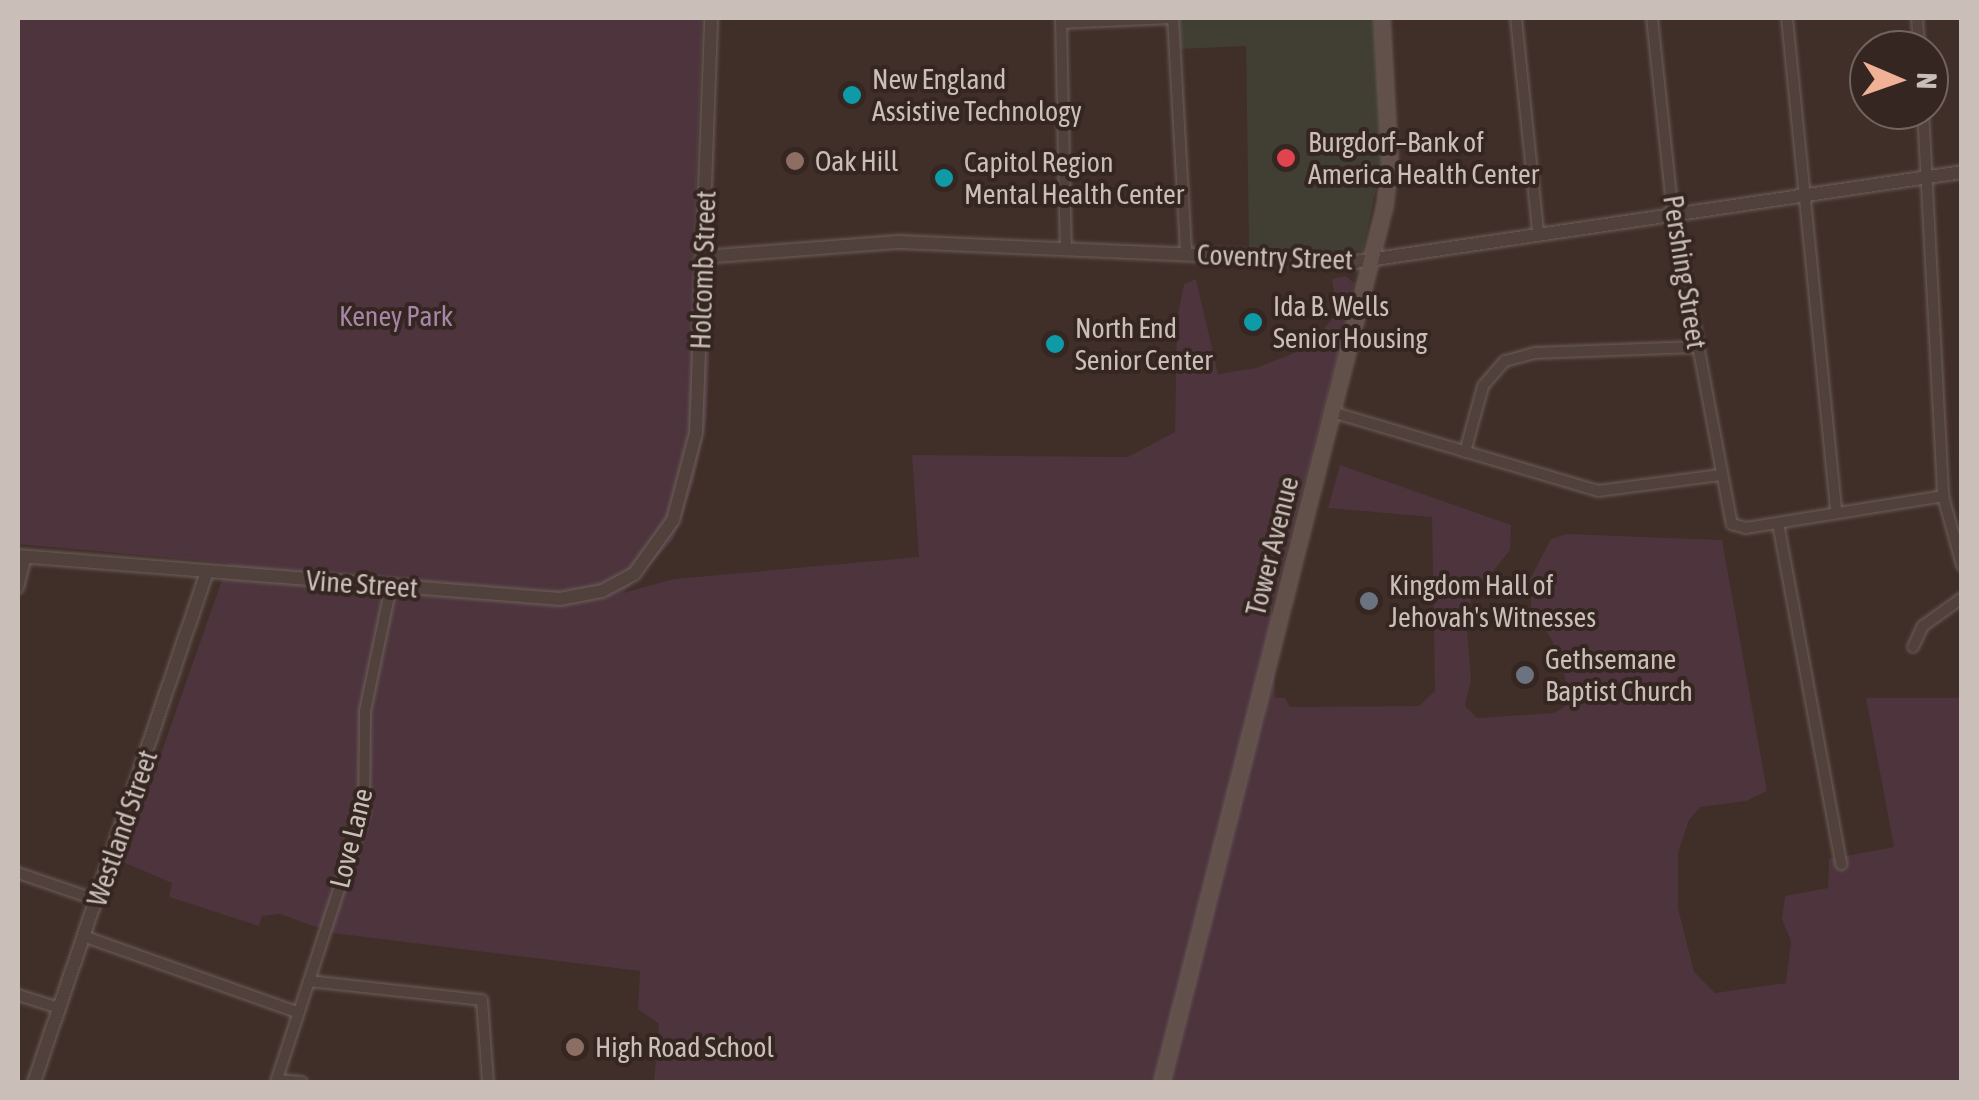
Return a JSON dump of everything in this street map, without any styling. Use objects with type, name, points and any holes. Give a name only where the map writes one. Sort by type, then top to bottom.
[{"type":"main road","name":"Tower Avenue","points":[[1162,1082],[1372,260],[1389,174],[1382,18]]},
{"type":"street","name":"Holcomb Street","points":[[673,520],[696,433],[711,18]]},
{"type":"street","points":[[1066,250],[1061,20],[1173,18],[1186,254]]},
{"type":"street","points":[[1516,18],[1538,232]]},
{"type":"street","name":"Pershing Street","points":[[1652,18],[1672,212],[1732,524],[1746,528],[1778,522]]},
{"type":"street","points":[[1786,18],[1836,511]]},
{"type":"street","points":[[1925,130],[1943,496],[1962,565]]},
{"type":"street","name":"Coventry Street","points":[[703,257],[890,242],[1372,260],[1672,212],[1962,172]]},
{"type":"street","points":[[1465,452],[1483,386],[1505,361],[1534,353],[1696,347]]},
{"type":"street","points":[[1332,412],[1612,492],[1720,474]]},
{"type":"street","points":[[1840,864],[1778,522],[1943,496]]},
{"type":"street","name":"Vine Street","points":[[22,556],[580,597],[634,574],[673,520]]},
{"type":"street","points":[[18,588],[22,556]]},
{"type":"street","name":"Westland Street","points":[[34,1082],[207,572]]},
{"type":"street","name":"Love Lane","points":[[277,1081],[364,812],[365,710],[391,586]]},
{"type":"street","points":[[1913,647],[1922,626],[1962,598]]},
{"type":"street","points":[[18,873],[97,900]]},
{"type":"street","points":[[83,936],[300,1012]]},
{"type":"street","points":[[310,980],[482,1000],[488,1082]]},
{"type":"street","points":[[18,995],[59,1008]]},
{"type":"street","points":[[277,1081],[302,1082]]},
{"type":"shaded area","points":[[1178,18],[1374,18],[1382,160],[1363,251],[1249,248],[1246,46],[1180,49]]},
{"type":"green space","name":"Keney Park","points":[[18,18],[702,18],[693,269],[713,268],[707,416],[694,481],[673,540],[623,593],[674,579],[919,557],[912,455],[1128,457],[1175,432],[1177,320],[1184,284],[1196,279],[1218,374],[1256,368],[1307,348],[1337,313],[1332,279],[1346,276],[1354,283],[1346,323],[1272,607],[1275,698],[1285,698],[1290,707],[1419,706],[1435,691],[1432,517],[1328,508],[1340,465],[1511,525],[1510,550],[1472,597],[1466,616],[1471,680],[1465,706],[1477,718],[1554,713],[1573,701],[1552,640],[1531,609],[1530,579],[1551,539],[1567,534],[1722,540],[1767,791],[1746,801],[1700,807],[1689,820],[1678,853],[1678,908],[1694,972],[1715,993],[1786,983],[1791,941],[1782,919],[1785,896],[1828,888],[1829,859],[1894,847],[1866,698],[1961,698],[1961,1082],[654,1082],[659,1024],[638,1009],[640,971],[333,933],[280,914],[262,916],[259,926],[169,897],[172,883],[123,862],[228,563],[18,544]]},
{"type":"place","name":"New England Assistive Technology","points":[[852,95]]},
{"type":"place","name":"Burgdorf–Bank of America Health Center","points":[[1286,158]]},
{"type":"place","name":"Oak Hill","points":[[795,161]]},
{"type":"place","name":"Capitol Region Mental Health Center","points":[[944,178]]},
{"type":"place","name":"Ida B. Wells Senior Housing","points":[[1253,322]]},
{"type":"place","name":"North End Senior Center","points":[[1055,344]]},
{"type":"place","name":"Kingdom Hall of Jehovah's Witnesses","points":[[1369,601]]},
{"type":"place","name":"Gethsemane Baptist Church","points":[[1525,675]]},
{"type":"place","name":"High Road School","points":[[575,1047]]}]
